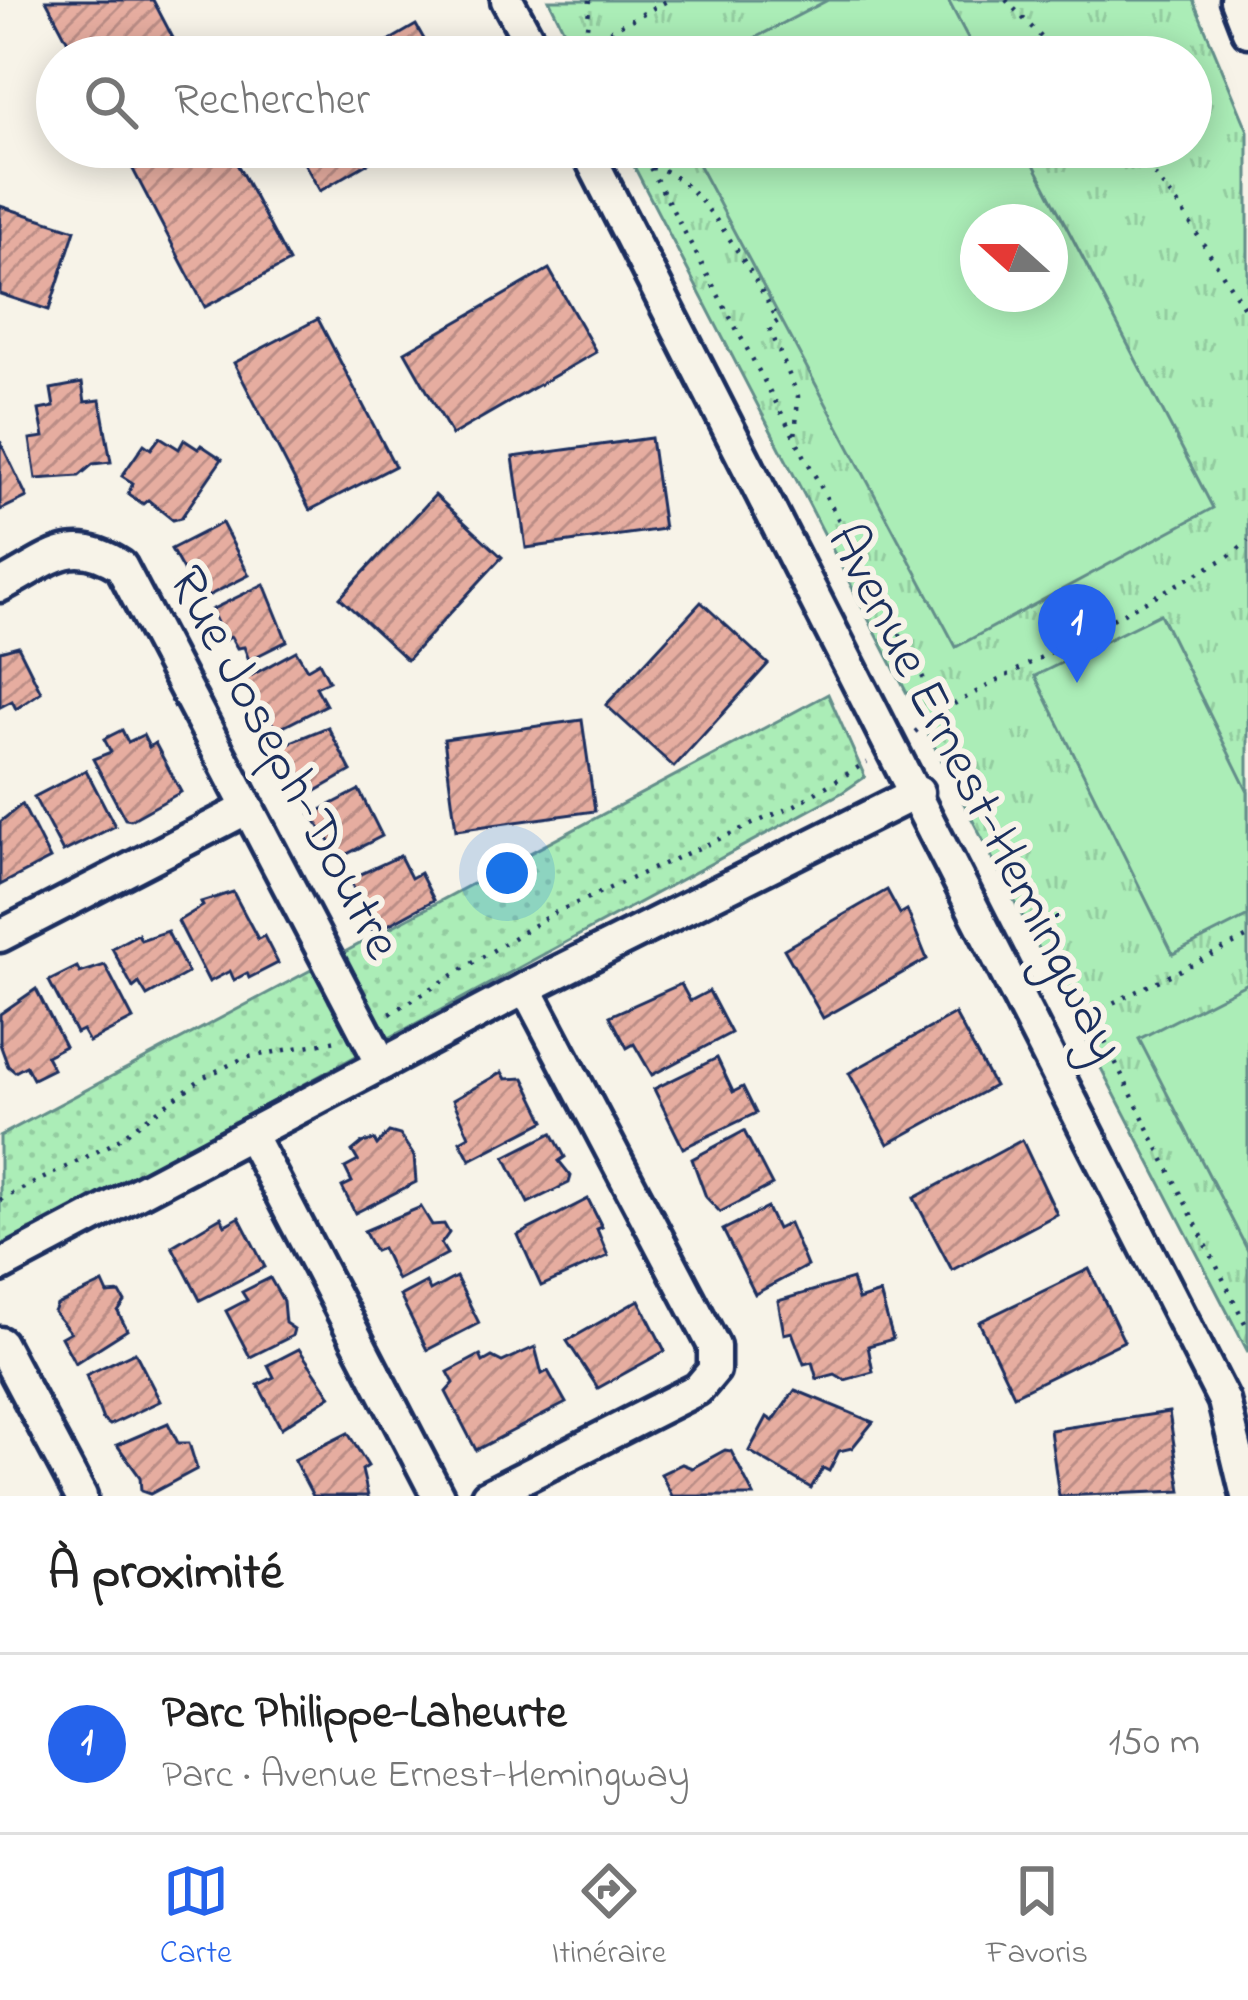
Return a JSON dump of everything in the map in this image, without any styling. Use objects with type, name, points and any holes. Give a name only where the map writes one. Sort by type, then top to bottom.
[{"type":"street","points":[[507,0],[527,36]]},
{"type":"street","points":[[1236,0],[1248,31]]},
{"type":"street","name":"Avenue Ernest-Hemingway","points":[[596,168],[918,792],[1224,1401],[1247,1496]]},
{"type":"street","name":"Rue Joseph-Doutre","points":[[0,586],[68,551],[93,548],[121,566],[382,1064]]},
{"type":"street","points":[[0,1266],[526,988],[918,792]]},
{"type":"street","points":[[0,936],[248,808]]},
{"type":"street","points":[[487,1496],[698,1389],[714,1370],[714,1346],[526,988]]},
{"type":"street","points":[[250,1134],[438,1496]]},
{"type":"street","points":[[0,1343],[81,1496]]},
{"type":"path","points":[[586,36],[590,0]]},
{"type":"path","points":[[602,36],[669,0]]},
{"type":"path","points":[[1006,0],[1040,36]]},
{"type":"path","points":[[650,168],[669,170],[689,183],[746,261],[778,321],[769,327],[798,395],[795,439]]},
{"type":"path","points":[[650,168],[941,711],[1248,1328]]},
{"type":"path","points":[[1149,168],[1179,206],[1248,314]]},
{"type":"path","points":[[910,736],[941,711],[1228,557],[1248,541]]},
{"type":"path","points":[[379,1020],[552,914],[795,805],[865,764]]},
{"type":"path","points":[[1093,1013],[1248,937]]},
{"type":"path","points":[[0,1199],[110,1145],[204,1077],[244,1058],[339,1040]]},
{"type":"green space","points":[[549,0],[1193,0],[1208,36],[567,36]]},
{"type":"green space","points":[[828,0],[948,0],[967,36],[759,36]]},
{"type":"green space","points":[[1212,45],[1248,131],[1248,1352],[635,168],[1212,168]]},
{"type":"green space","points":[[700,168],[1036,168],[1055,204],[960,204],[960,312],[1068,312],[1068,230],[1213,508],[956,647]]},
{"type":"green space","points":[[1160,614],[1248,792],[1248,916],[1173,954],[1035,676]]},
{"type":"green space","points":[[828,694],[865,777],[843,792],[0,1249],[0,1136]]},
{"type":"green space","points":[[1248,983],[1248,1251],[1139,1039]]},
{"type":"building","points":[[46,0],[153,0],[172,36],[65,36]]},
{"type":"building","points":[[416,25],[422,36],[397,36]]},
{"type":"building","points":[[132,168],[239,168],[289,262],[205,307]]},
{"type":"building","points":[[307,168],[360,168],[320,191]]},
{"type":"building","points":[[0,206],[75,230],[49,310],[0,294]]},
{"type":"building","points":[[549,269],[596,352],[452,435],[405,352]]},
{"type":"building","points":[[318,319],[395,466],[310,510],[234,363]]},
{"type":"building","points":[[82,383],[85,402],[100,400],[111,462],[93,464],[79,476],[36,479],[30,439],[44,437],[39,410],[54,407],[51,389]]},
{"type":"building","points":[[160,437],[179,449],[184,440],[198,449],[201,445],[222,459],[181,518],[173,520],[148,500],[143,504],[128,494],[133,483],[122,476],[144,444],[151,449]]},
{"type":"building","points":[[651,438],[664,529],[526,548],[513,457]]},
{"type":"building","points":[[0,441],[27,497],[0,510]]},
{"type":"building","points":[[435,495],[502,557],[407,660],[340,598]]},
{"type":"building","points":[[222,523],[249,575],[200,600],[171,549]]},
{"type":"building","points":[[264,584],[287,641],[249,660],[244,647],[237,648],[231,637],[225,640],[211,610]]},
{"type":"building","points":[[701,602],[768,664],[674,767],[606,705]]},
{"type":"building","points":[[18,646],[41,692],[16,709],[12,701],[0,707],[0,651]]},
{"type":"building","points":[[296,651],[307,669],[319,662],[329,681],[316,687],[326,705],[277,730],[260,705],[255,707],[243,680]]},
{"type":"building","points":[[582,720],[595,811],[456,830],[444,739]]},
{"type":"building","points":[[328,727],[351,771],[309,795],[299,771],[289,774],[276,748]]},
{"type":"building","points":[[122,730],[128,742],[143,735],[149,747],[155,743],[181,792],[131,820],[125,819],[93,759],[111,752],[104,739]]},
{"type":"building","points":[[86,770],[115,826],[63,852],[34,797]]},
{"type":"building","points":[[359,790],[382,836],[341,857],[311,815]]},
{"type":"building","points":[[22,804],[50,859],[0,885],[0,822]]},
{"type":"building","points":[[400,856],[411,878],[420,873],[434,900],[377,931],[369,928],[350,879]]},
{"type":"building","points":[[887,890],[900,914],[907,910],[927,959],[823,1018],[784,949]]},
{"type":"building","points":[[233,892],[258,939],[264,936],[278,963],[249,978],[247,973],[234,980],[230,971],[209,982],[178,921],[203,906],[201,902]]},
{"type":"building","points":[[167,931],[188,973],[147,996],[139,983],[133,988],[112,948],[138,934],[141,940]]},
{"type":"building","points":[[105,965],[133,1019],[89,1042],[82,1030],[76,1033],[49,981],[77,967],[80,973]]},
{"type":"building","points":[[681,984],[690,1001],[709,991],[731,1033],[652,1075],[634,1044],[627,1048],[610,1016]]},
{"type":"building","points":[[36,989],[65,1046],[46,1056],[53,1069],[33,1079],[26,1066],[15,1072],[8,1066],[0,1044],[0,1014]]},
{"type":"building","points":[[955,1014],[994,1086],[888,1144],[849,1073]]},
{"type":"building","points":[[717,1058],[733,1092],[743,1087],[756,1113],[683,1148],[654,1089]]},
{"type":"building","points":[[502,1072],[506,1079],[524,1078],[545,1121],[470,1160],[460,1141],[469,1136],[453,1100]]},
{"type":"building","points":[[744,1131],[772,1185],[720,1212],[706,1197],[692,1159]]},
{"type":"building","points":[[389,1132],[400,1135],[414,1156],[416,1182],[355,1213],[342,1187],[352,1182],[345,1168],[358,1161],[352,1151],[374,1140],[377,1145]]},
{"type":"building","points":[[552,1133],[565,1157],[559,1161],[571,1176],[569,1183],[528,1203],[505,1157]]},
{"type":"building","points":[[1022,1140],[1057,1214],[952,1270],[914,1198]]},
{"type":"building","points":[[588,1199],[602,1227],[597,1229],[608,1256],[541,1286],[518,1235]]},
{"type":"building","points":[[421,1207],[432,1225],[444,1224],[449,1233],[441,1244],[447,1254],[397,1280],[382,1248],[375,1251],[364,1231]]},
{"type":"building","points":[[767,1208],[777,1229],[789,1223],[807,1266],[755,1294],[723,1230]]},
{"type":"building","points":[[221,1217],[225,1225],[239,1217],[265,1267],[200,1300],[172,1246]]},
{"type":"building","points":[[1089,1269],[1124,1341],[1014,1395],[979,1322]]},
{"type":"building","points":[[456,1277],[479,1323],[427,1350],[400,1296],[426,1282],[430,1291]]},
{"type":"building","points":[[270,1278],[283,1301],[285,1323],[294,1329],[292,1336],[250,1357],[226,1311],[247,1300],[242,1292]]},
{"type":"building","points":[[852,1279],[858,1300],[880,1293],[893,1339],[868,1346],[873,1372],[845,1380],[835,1374],[817,1379],[812,1362],[804,1364],[792,1332],[784,1334],[778,1301]]},
{"type":"building","points":[[103,1283],[108,1294],[120,1293],[125,1302],[118,1312],[127,1330],[75,1363],[61,1337],[70,1332],[54,1312],[57,1305]]},
{"type":"building","points":[[639,1300],[665,1351],[598,1388],[567,1341]]},
{"type":"building","points":[[535,1347],[542,1374],[548,1371],[566,1403],[476,1450],[446,1392],[454,1383],[448,1372],[480,1355],[483,1362],[492,1357],[502,1362]]},
{"type":"building","points":[[299,1349],[331,1396],[281,1428],[258,1385],[274,1377],[268,1365]]},
{"type":"building","points":[[135,1352],[160,1401],[110,1425],[103,1420],[86,1375]]},
{"type":"building","points":[[795,1390],[873,1422],[852,1448],[839,1451],[829,1471],[823,1468],[811,1488],[749,1451],[767,1417],[773,1421]]},
{"type":"building","points":[[1169,1412],[1181,1491],[1059,1496],[1050,1430]]},
{"type":"building","points":[[168,1423],[178,1443],[189,1443],[197,1469],[150,1494],[141,1491],[140,1477],[117,1445]]},
{"type":"building","points":[[348,1433],[368,1466],[362,1470],[368,1496],[313,1496],[294,1460]]},
{"type":"building","points":[[731,1451],[754,1496],[672,1496],[661,1474],[682,1464],[692,1468]]},
{"type":"place","name":"Parc Philippe-Laheurte","points":[[1077,683]]}]
